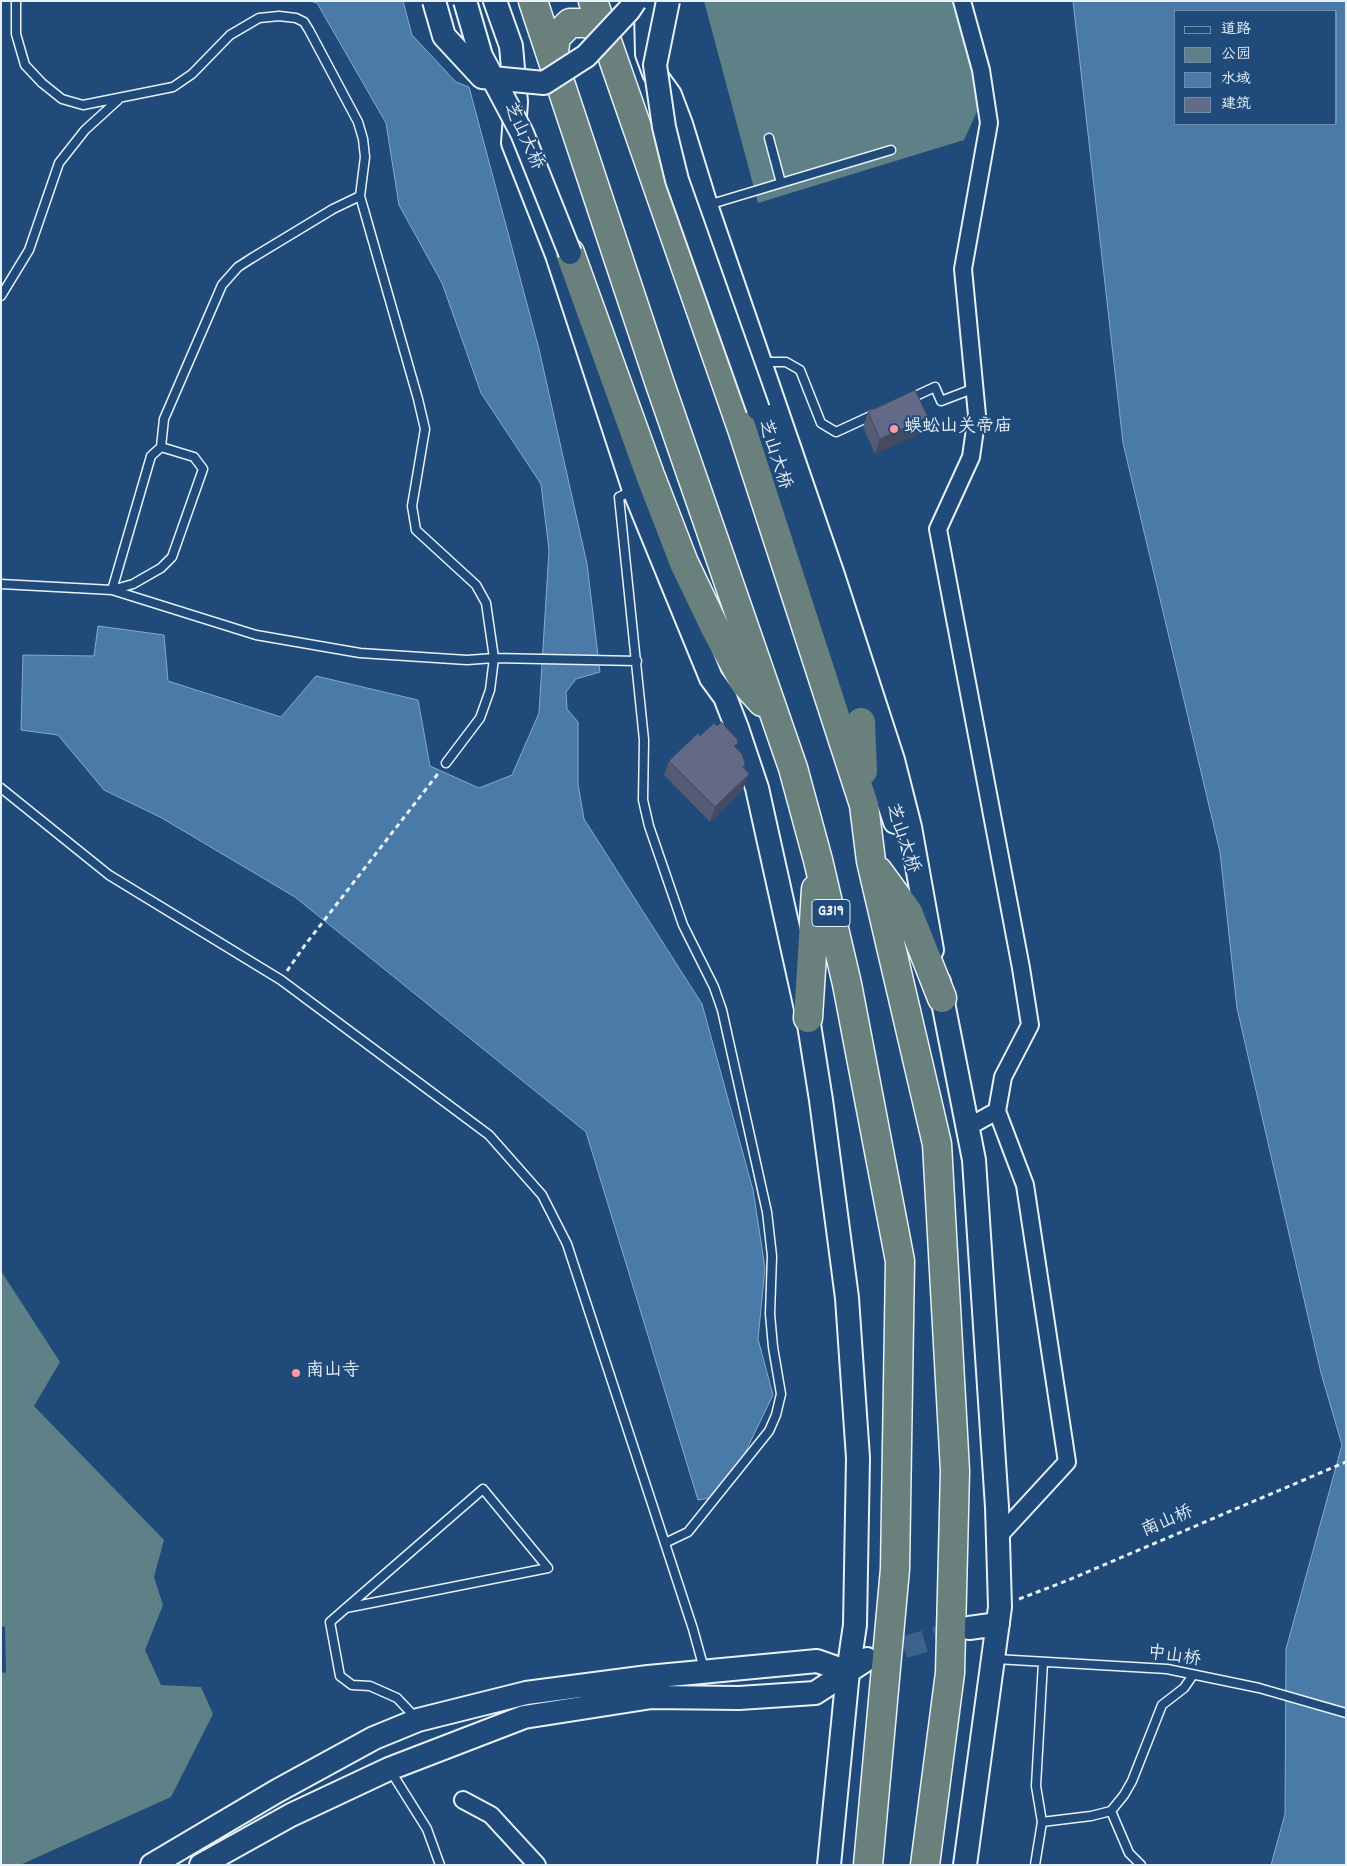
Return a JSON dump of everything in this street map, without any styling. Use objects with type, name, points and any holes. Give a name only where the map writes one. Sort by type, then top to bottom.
[{"type":"highway","name":"G319","points":[[533,1],[660,384],[793,768],[818,860],[848,984],[900,1261],[895,1569],[868,1865]]},
{"type":"highway","points":[[593,1],[742,429],[864,805]]},
{"type":"highway","points":[[553,58],[556,37],[570,23],[588,23],[603,32]]},
{"type":"highway","points":[[570,253],[650,475],[684,563],[715,628],[744,682],[775,717]]},
{"type":"highway","points":[[861,722],[864,805],[871,861],[937,1144],[955,1462],[950,1673],[925,1865]]},
{"type":"highway","points":[[808,1018],[818,860]]},
{"type":"highway","points":[[871,861],[908,912],[942,998]]},
{"type":"street","name":"芝山大桥","points":[[434,1],[444,36],[482,77],[544,83],[586,56],[629,10],[635,1]]},
{"type":"street","name":"芝山大桥","points":[[466,1],[481,56],[522,132],[570,253]]},
{"type":"street","points":[[495,1],[510,46],[516,102],[513,143],[557,256],[634,490],[711,678],[725,697],[754,780],[808,1018],[821,1100],[847,1298],[858,1458],[855,1624],[848,1672],[829,1865]]},
{"type":"street","points":[[643,1],[646,12],[647,54],[654,73],[670,95],[678,117],[706,205],[833,575],[893,760],[910,827],[923,904],[968,1127],[975,1170],[997,1538],[999,1616],[965,1865]]},
{"type":"street","name":"芝山大桥","points":[[668,1],[655,65],[664,127],[677,180],[758,409],[923,904]]},
{"type":"street","points":[[962,1],[980,70],[989,124],[963,269],[977,414],[971,457],[938,529],[1021,968],[1030,1025],[1003,1077],[997,1111],[1025,1185],[1067,1462],[997,1538]]},
{"type":"street","points":[[968,1127],[997,1111]]},
{"type":"street","points":[[969,1628],[999,1616]]},
{"type":"street","points":[[201,1865],[291,1815],[389,1769],[524,1717],[652,1696],[739,1698],[815,1694],[867,1659]]},
{"type":"street","points":[[152,1865],[317,1769],[374,1738],[418,1720],[526,1693],[648,1676],[817,1661],[848,1672]]},
{"type":"street","points":[[463,1800],[491,1815],[537,1865]]},
{"type":"lane","points":[[16,1],[16,34],[26,65],[42,83],[62,98],[83,105],[173,87],[192,74],[230,35],[259,18],[278,16],[296,18],[304,22],[309,30],[358,122],[363,138],[365,157],[360,196],[425,429],[412,506],[416,530],[476,585],[486,603],[494,658],[490,690],[480,718],[446,763]]},
{"type":"lane","points":[[1,296],[29,250],[59,163],[85,130],[119,99]]},
{"type":"lane","points":[[769,138],[781,183]]},
{"type":"lane","points":[[706,205],[891,150]]},
{"type":"lane","points":[[112,590],[151,456],[160,447],[164,418],[222,285],[238,267],[333,209],[360,196]]},
{"type":"lane","points":[[760,362],[786,362],[800,370],[821,423],[836,432],[881,411]]},
{"type":"lane","points":[[899,403],[935,387],[941,401],[974,388]]},
{"type":"lane","points":[[112,590],[133,584],[161,568],[172,558],[203,469],[194,457],[160,447]]},
{"type":"lane","points":[[634,490],[619,497],[644,740],[643,800],[648,826],[683,925],[714,987],[722,1010],[767,1212],[772,1256],[770,1314],[773,1347],[781,1394],[776,1415],[769,1431],[688,1532],[665,1544]]},
{"type":"lane","points":[[1,584],[112,590],[256,635],[360,652],[467,660],[513,658],[637,661]]},
{"type":"lane","points":[[1,788],[109,875],[281,980],[489,1135],[542,1195],[567,1244],[693,1629],[704,1672]]},
{"type":"lane","points":[[346,1608],[548,1568],[483,1490],[346,1608],[330,1622],[340,1676],[352,1685],[370,1686],[396,1698],[418,1720]]},
{"type":"lane","name":"中山桥","points":[[994,1659],[1167,1669],[1259,1688],[1346,1713]]},
{"type":"lane","points":[[1035,1865],[1042,1822],[1036,1786],[1043,1662]]},
{"type":"lane","points":[[1042,1822],[1091,1816],[1111,1811],[1132,1781],[1162,1705],[1184,1688],[1193,1675]]},
{"type":"lane","points":[[389,1769],[427,1829],[440,1865]]},
{"type":"lane","points":[[1111,1811],[1129,1852],[1142,1865]]},
{"type":"path","points":[[281,980],[305,945],[446,763]]},
{"type":"path","name":"南山桥","points":[[999,1616],[1066,1581],[1346,1462]]},
{"type":"green space","points":[[704,1],[952,1],[981,103],[964,140],[758,203]]},
{"type":"green space","points":[[1,1271],[60,1362],[34,1406],[164,1540],[154,1577],[163,1605],[145,1650],[161,1685],[201,1687],[213,1714],[171,1797],[20,1865],[1,1865],[1,1672],[6,1673],[5,1627],[1,1626]]},
{"type":"water","points":[[310,1],[403,1],[412,35],[456,82],[469,87],[539,349],[587,564],[600,672],[576,679],[566,692],[567,709],[578,722],[578,784],[584,819],[702,1004],[753,1190],[765,1268],[758,1339],[773,1395],[743,1457],[710,1498],[698,1500],[586,1132],[295,897],[160,817],[104,790],[58,735],[21,730],[23,655],[94,656],[98,626],[164,635],[168,681],[281,717],[316,676],[418,700],[430,766],[479,788],[512,775],[539,713],[549,550],[541,484],[481,393],[442,283],[399,205],[386,123],[317,3]]},
{"type":"water","points":[[1073,1],[1346,1],[1346,1865],[1271,1865],[1285,1814],[1286,1649],[1342,1445],[1321,1373],[1237,1008],[1220,852],[1123,443]]},
{"type":"building","points":[[915,390],[928,417],[880,439],[868,412]]},
{"type":"building","points":[[721,722],[737,739],[738,743],[734,746],[742,754],[745,764],[743,767],[749,774],[715,807],[669,761],[698,733],[700,736],[714,723],[717,726]]},
{"type":"tunnel","points":[[872,1657],[966,1629]]},
{"type":"place","name":"蜈蚣山关帝庙","points":[[894,429]]},
{"type":"place","name":"南山寺","points":[[296,1373]]}]
